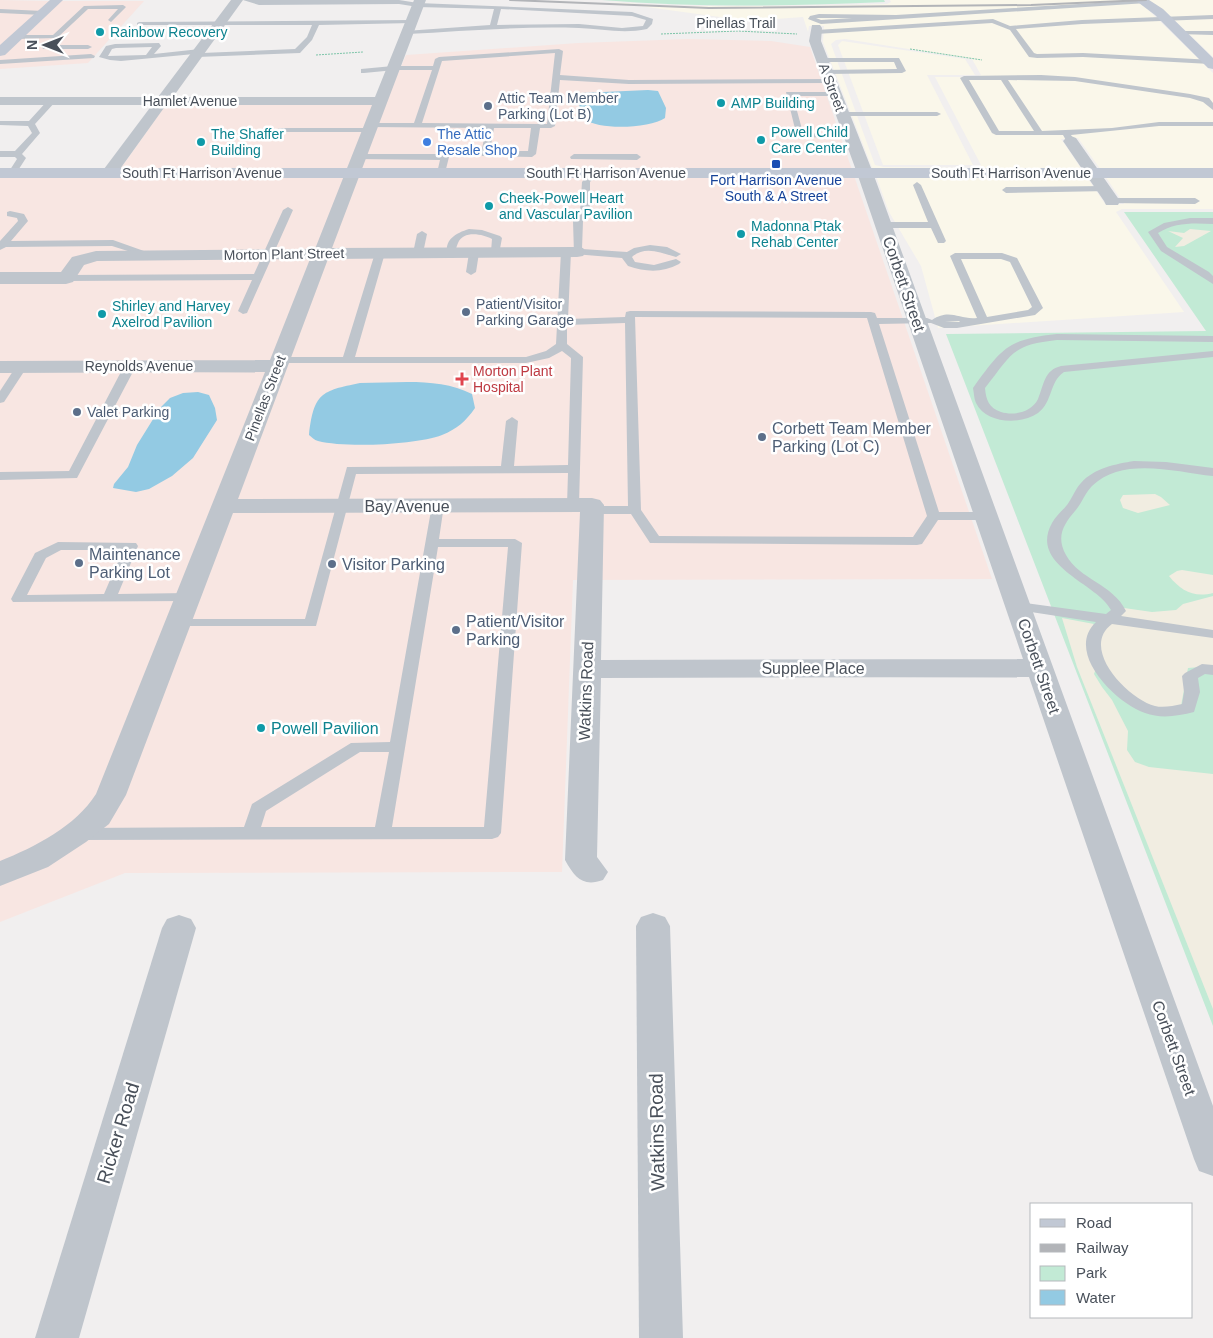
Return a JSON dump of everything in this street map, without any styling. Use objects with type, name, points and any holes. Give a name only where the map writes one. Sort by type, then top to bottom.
[{"type":"street","points":[[2,49],[57,0]]},
{"type":"street","points":[[1143,1],[1168,20],[1211,63]]},
{"type":"street","name":"Pinellas Street","points":[[0,874],[37,859],[75,834],[98,816],[111,796],[419,2]]},
{"type":"street","points":[[109,173],[220,23],[238,6]]},
{"type":"street","name":"A Street","points":[[816,32],[815,41],[865,173]]},
{"type":"street","name":"Hamlet Avenue","points":[[0,101],[380,101]]},
{"type":"street","points":[[1068,137],[1108,195]]},
{"type":"street","name":"South Ft Harrison Avenue","points":[[6,173],[109,173],[355,165],[441,173],[602,168],[865,173],[1213,173]]},
{"type":"street","name":"Corbett Street","points":[[865,173],[884,225],[927,321],[986,516],[1213,1159]]},
{"type":"street","name":"Morton Plant Street","points":[[66,278],[78,261],[85,258],[380,252],[572,252]]},
{"type":"street","points":[[0,278],[66,278]]},
{"type":"street","name":"Reynolds Avenue","points":[[0,367],[278,363]]},
{"type":"street","name":"Bay Avenue","points":[[223,506],[438,505],[585,507]]},
{"type":"street","name":"Watkins Road","points":[[585,507],[587,669],[581,860],[592,872]]},
{"type":"street","name":"Supplee Place","points":[[587,669],[1039,668]]},
{"type":"street","name":"Watkins Road","points":[[653,926],[661,1338]]},
{"type":"street","name":"Ricker Road","points":[[57,1338],[179,928]]},
{"type":"lane","points":[[246,0],[259,3]]},
{"type":"lane","points":[[893,16],[819,16],[812,17],[811,19],[821,22],[1143,1]]},
{"type":"lane","points":[[139,24],[316,23],[409,27],[579,26],[622,30],[645,28],[649,24],[650,19],[632,14],[419,2],[259,3],[238,6]]},
{"type":"lane","points":[[92,47],[46,47],[86,7],[122,7],[111,20]]},
{"type":"lane","points":[[493,27],[498,7]]},
{"type":"lane","points":[[2,13],[43,13]]},
{"type":"lane","points":[[1009,28],[1082,22],[1211,18]]},
{"type":"lane","points":[[816,32],[993,21],[1009,28],[1032,55],[1037,56],[1084,55],[1211,63]]},
{"type":"lane","points":[[149,56],[156,45],[115,46],[109,48],[103,56],[114,59],[198,53],[297,50],[306,44],[316,23]]},
{"type":"lane","points":[[1180,33],[1213,33]]},
{"type":"lane","points":[[16,37],[55,38]]},
{"type":"lane","points":[[253,138],[281,130],[417,125],[551,126],[559,51],[439,59],[417,125]]},
{"type":"lane","points":[[0,62],[91,56]]},
{"type":"lane","points":[[556,77],[629,82],[799,81],[829,77],[902,71],[896,60],[829,77],[803,94],[789,94],[800,135],[851,136]]},
{"type":"lane","points":[[364,71],[393,68],[436,68]]},
{"type":"lane","points":[[1213,108],[1206,100],[1190,96],[1075,79],[1041,77],[964,78],[996,133],[1068,137],[1128,126],[1213,124]]},
{"type":"lane","points":[[1003,78],[1040,134]]},
{"type":"lane","points":[[799,81],[803,94]]},
{"type":"lane","points":[[0,124],[31,124],[52,101]]},
{"type":"lane","points":[[843,114],[938,114]]},
{"type":"lane","points":[[17,154],[36,133],[31,124]]},
{"type":"lane","points":[[491,125],[485,154],[532,154],[536,126]]},
{"type":"lane","points":[[0,154],[17,154],[22,158],[6,173]]},
{"type":"lane","points":[[574,157],[602,168]]},
{"type":"lane","points":[[278,363],[410,357],[526,360],[548,355],[556,351],[561,345],[562,322],[578,221],[585,212],[586,182],[602,168],[637,157]]},
{"type":"lane","points":[[917,185],[942,241]]},
{"type":"lane","points":[[1006,190],[1195,201]]},
{"type":"lane","points":[[243,311],[288,210]]},
{"type":"lane","points":[[2,244],[23,221],[21,216],[10,214]]},
{"type":"lane","points":[[1213,221],[1175,222],[1162,225],[1153,232],[1157,242],[1167,253],[1213,281]]},
{"type":"lane","points":[[884,225],[934,225]]},
{"type":"lane","points":[[451,252],[454,241],[458,238],[471,233],[479,233],[492,235],[497,238],[496,252]]},
{"type":"lane","points":[[418,252],[422,234]]},
{"type":"lane","points":[[2,244],[113,243],[153,256]]},
{"type":"lane","points":[[572,252],[628,255],[634,251],[648,248],[663,249],[676,258],[662,268],[645,268],[631,264],[628,260],[628,255]]},
{"type":"lane","points":[[348,360],[380,252]]},
{"type":"lane","points":[[471,272],[474,252]]},
{"type":"lane","points":[[873,321],[927,321],[943,318],[960,318],[970,322],[983,321],[1031,313],[1038,308],[1014,260],[1002,256],[955,256],[983,321]]},
{"type":"lane","points":[[66,278],[258,277]]},
{"type":"lane","points":[[630,314],[871,314],[934,516],[916,541],[655,540],[635,510],[630,314]]},
{"type":"lane","points":[[562,322],[630,320]]},
{"type":"lane","points":[[1213,339],[1058,337],[1030,340],[1010,349],[979,388],[980,398],[984,406],[998,416],[1024,415],[1036,410],[1045,398],[1047,383],[1051,374],[1061,369],[1213,354]]},
{"type":"lane","points":[[561,345],[576,357],[574,469],[585,507],[635,510]]},
{"type":"lane","points":[[0,476],[73,475],[130,366]]},
{"type":"lane","points":[[0,400],[21,367]]},
{"type":"lane","points":[[506,469],[512,420]]},
{"type":"lane","points":[[1213,472],[1151,464],[1124,466],[1108,470],[1089,482],[1073,506],[1064,514],[1054,529],[1054,546],[1066,565],[1083,580],[1117,604],[1119,612],[1099,628],[1095,637],[1095,654],[1108,680],[1129,700],[1152,710],[1170,712],[1189,708],[1192,692],[1190,676],[1202,670],[1213,670]]},
{"type":"lane","points":[[178,623],[311,623],[351,470],[574,469]]},
{"type":"lane","points":[[383,833],[438,505]]},
{"type":"lane","points":[[934,516],[986,516]]},
{"type":"lane","points":[[75,834],[492,833],[515,543],[432,543]]},
{"type":"lane","points":[[108,598],[131,546],[58,546],[40,556],[18,599],[188,598]]},
{"type":"lane","points":[[1018,606],[1213,634]]},
{"type":"lane","points":[[251,833],[258,808],[357,747],[397,747]]},
{"type":"path","name":"Pinellas Trail","points":[[653,34],[816,32]]},
{"type":"shaded area","points":[[0,0],[144,1],[88,63],[0,69]]},
{"type":"shaded area","points":[[890,0],[1134,0],[1142,4],[1213,73],[1213,170],[1101,170],[1078,138],[1061,139],[1082,170],[873,170],[823,42],[824,26],[809,26],[808,32],[803,17],[749,21],[610,2],[671,6],[807,6],[887,4],[891,2]],"holes":[[[845,39],[972,59],[981,75],[976,77],[935,77],[981,165],[975,168],[884,167],[875,165],[831,44],[836,40]]]},
{"type":"shaded area","points":[[1148,0],[1213,0],[1213,57],[1166,12]]},
{"type":"shaded area","name":"Morton Plant Hospital","points":[[688,39],[771,41],[810,47],[992,579],[573,580],[562,872],[125,873],[0,922],[0,178],[114,178],[167,103],[385,103],[406,55],[578,43]]},
{"type":"shaded area","points":[[842,41],[965,59],[975,75],[927,75],[973,165],[883,165],[838,45]]},
{"type":"shaded area","points":[[876,176],[1086,176],[1105,204],[1124,204],[1105,176],[1213,176],[1213,209],[1122,209],[1116,212],[1184,312],[938,328],[921,266],[889,212]]},
{"type":"green space","points":[[602,0],[884,0],[885,2],[744,6],[637,3]]},
{"type":"green space","points":[[1124,212],[1213,212],[1213,1026],[946,334],[1206,331]]},
{"type":"sand","points":[[1190,229],[1211,231],[1184,246],[1175,247],[1183,238],[1168,231],[1184,233]]},
{"type":"sand","points":[[1155,494],[1170,505],[1138,513],[1123,508],[1120,500],[1123,495]]},
{"type":"sand","points":[[1182,570],[1213,575],[1213,593],[1194,594],[1178,586],[1169,576]]},
{"type":"sand","points":[[1213,596],[1213,666],[1188,668],[1181,706],[1162,708],[1150,705],[1137,699],[1115,681],[1102,657],[1100,644],[1105,628],[1124,608],[1152,612],[1176,610],[1183,604]]},
{"type":"sand","points":[[1062,618],[1094,624],[1087,639],[1096,668],[1094,674],[1112,700],[1128,731],[1127,750],[1135,762],[1149,767],[1213,774],[1213,1009],[1077,667]]},
{"type":"water","points":[[658,91],[666,108],[665,118],[637,126],[613,127],[591,123],[580,114],[581,93]]},
{"type":"water","points":[[418,382],[446,385],[472,394],[475,408],[465,421],[452,430],[442,435],[415,441],[362,445],[318,441],[309,435],[314,410],[322,396],[336,389],[360,383]]},
{"type":"water","points":[[198,392],[209,395],[215,408],[217,420],[193,458],[172,476],[149,489],[136,492],[113,488],[114,484],[128,467],[137,445],[160,408],[170,398],[183,393]]},
{"type":"railway","points":[[510,0],[709,8],[1031,5],[1146,0]]},
{"type":"place","name":"Rainbow Recovery","points":[[100,32]]},
{"type":"place","name":"AMP Building","points":[[721,103]]},
{"type":"place","name":"Attic Team Member Parking (Lot B)","points":[[488,106]]},
{"type":"place","name":"Powell Child Care Center","points":[[761,140]]},
{"type":"place","name":"The Shaffer Building","points":[[201,142]]},
{"type":"place","name":"The Attic Resale Shop","points":[[427,142]]},
{"type":"place","name":"Fort Harrison Avenue South & A Street","points":[[776,164]]},
{"type":"place","name":"Cheek-Powell Heart and Vascular Pavilion","points":[[489,206]]},
{"type":"place","name":"Madonna Ptak Rehab Center","points":[[741,234]]},
{"type":"place","name":"Patient/Visitor Parking Garage","points":[[466,312]]},
{"type":"place","name":"Shirley and Harvey Axelrod Pavilion","points":[[102,314]]},
{"type":"place","name":"Morton Plant Hospital","points":[[462,379]]},
{"type":"place","name":"Valet Parking","points":[[77,412]]},
{"type":"place","name":"Corbett Team Member Parking (Lot C)","points":[[762,437]]},
{"type":"place","name":"Maintenance Parking Lot","points":[[79,563]]},
{"type":"place","name":"Visitor Parking","points":[[332,564]]},
{"type":"place","name":"Patient/Visitor Parking","points":[[456,630]]},
{"type":"place","name":"Powell Pavilion","points":[[261,728]]}]
